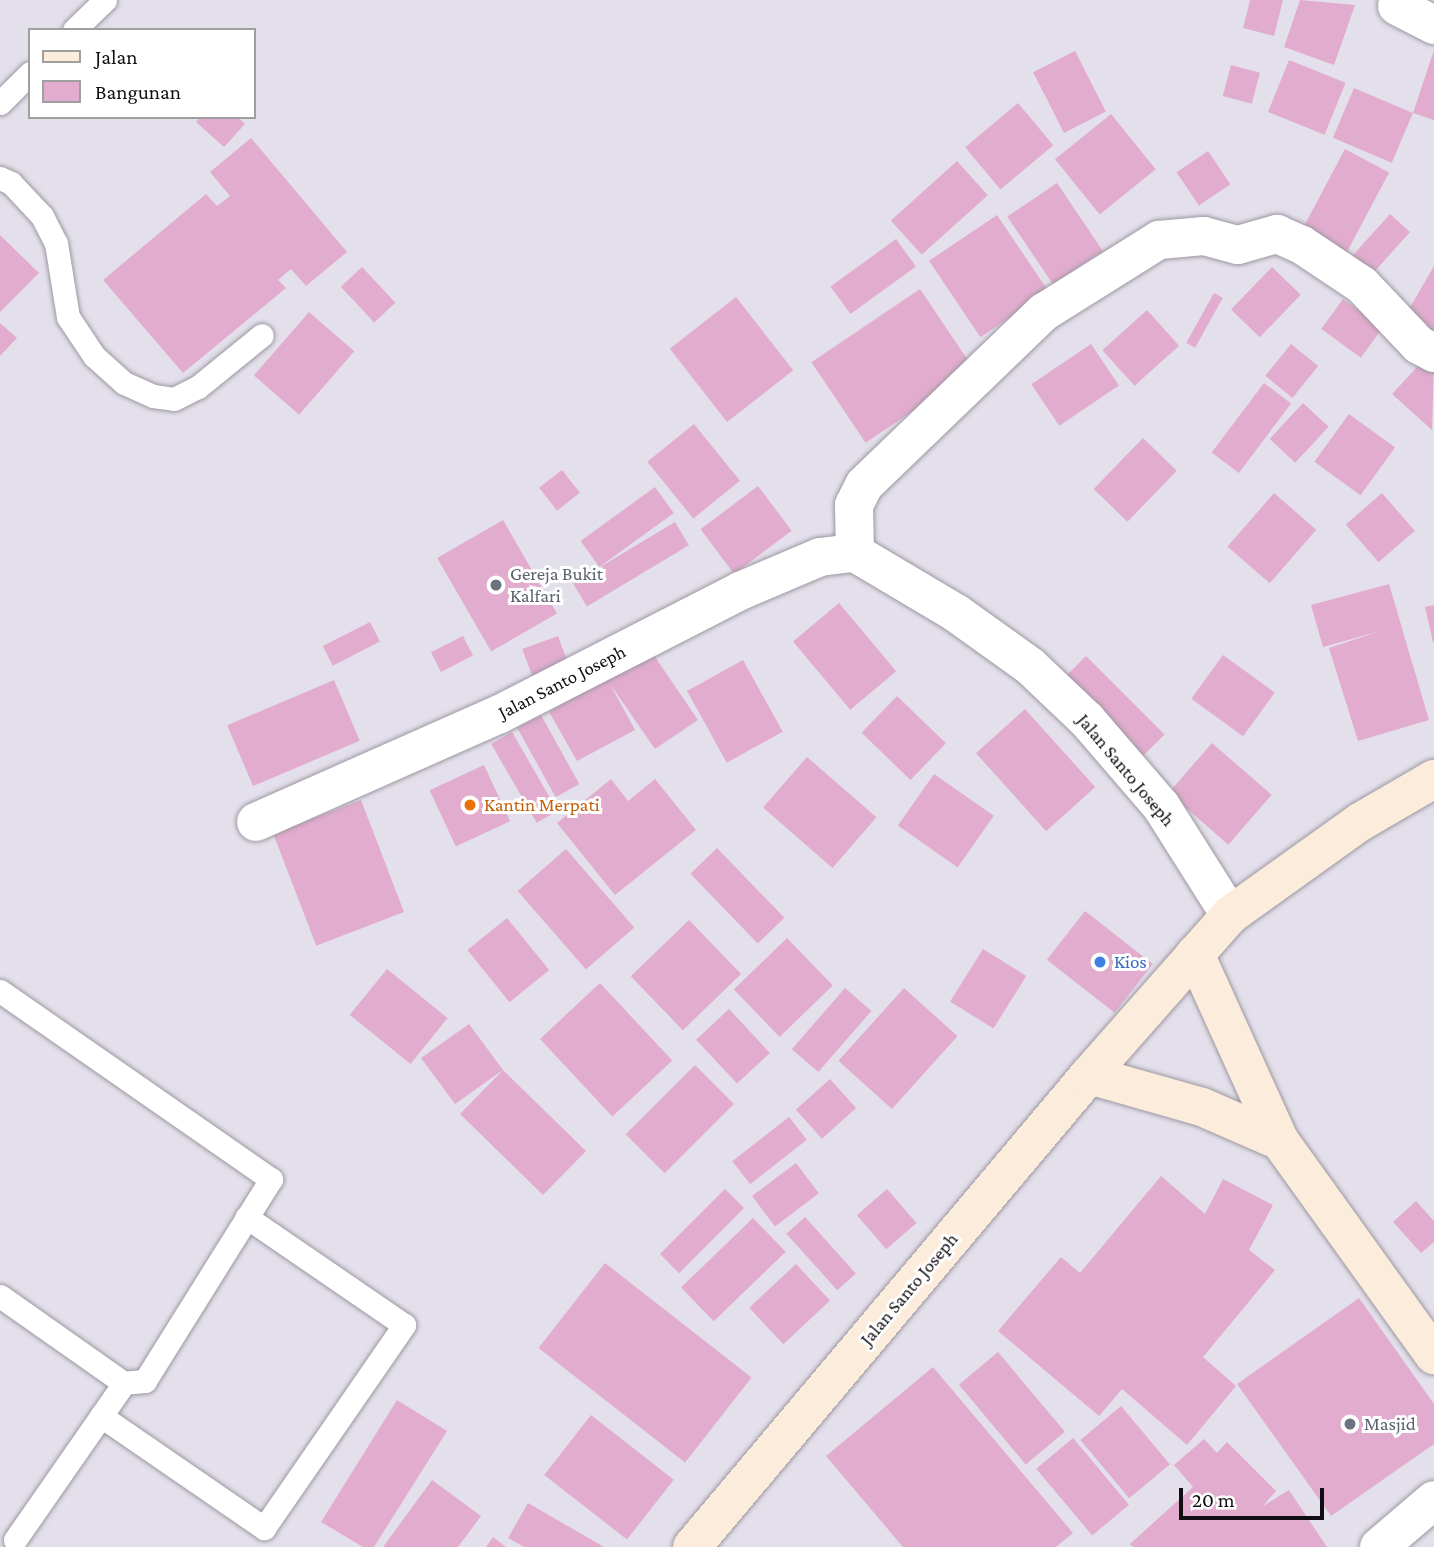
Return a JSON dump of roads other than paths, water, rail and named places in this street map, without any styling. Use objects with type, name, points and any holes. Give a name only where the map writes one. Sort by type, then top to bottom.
[{"type":"main road","points":[[1230,915],[1360,822],[1434,779]]},
{"type":"main road","name":"Jalan Santo Joseph","points":[[692,1547],[1089,1075],[1230,915]]},
{"type":"main road","points":[[1195,954],[1280,1141],[1434,1355]]},
{"type":"main road","points":[[1089,1075],[1202,1107],[1280,1141]]},
{"type":"street","points":[[1397,6],[1434,25]]},
{"type":"street","points":[[855,553],[854,505],[864,485],[1044,312],[1159,240],[1204,236],[1238,245],[1277,234],[1302,245],[1362,285],[1419,345],[1434,353]]},
{"type":"street","name":"Jalan Santo Joseph","points":[[256,822],[498,715],[740,590],[820,557],[855,553],[956,614],[1030,666],[1087,720],[1161,806],[1230,915]]},
{"type":"street","points":[[1379,1547],[1434,1500]]},
{"type":"lane","points":[[76,28],[105,0]]},
{"type":"lane","points":[[0,103],[28,75]]},
{"type":"lane","points":[[0,178],[11,183],[42,216],[56,243],[68,317],[94,356],[124,383],[153,397],[174,399],[198,387],[262,335]]},
{"type":"lane","points":[[0,991],[271,1179],[145,1381],[124,1382],[0,1296]]},
{"type":"lane","points":[[101,1416],[264,1528],[404,1325],[246,1217]]},
{"type":"lane","points":[[13,1539],[124,1382]]},
{"type":"place","name":"Gereja Bukit Kalfari","points":[[496,585]]},
{"type":"place","name":"Kantin Merpati","points":[[470,805]]},
{"type":"place","name":"Kios","points":[[1100,962]]},
{"type":"place","name":"Masjid","points":[[1350,1424]]}]
